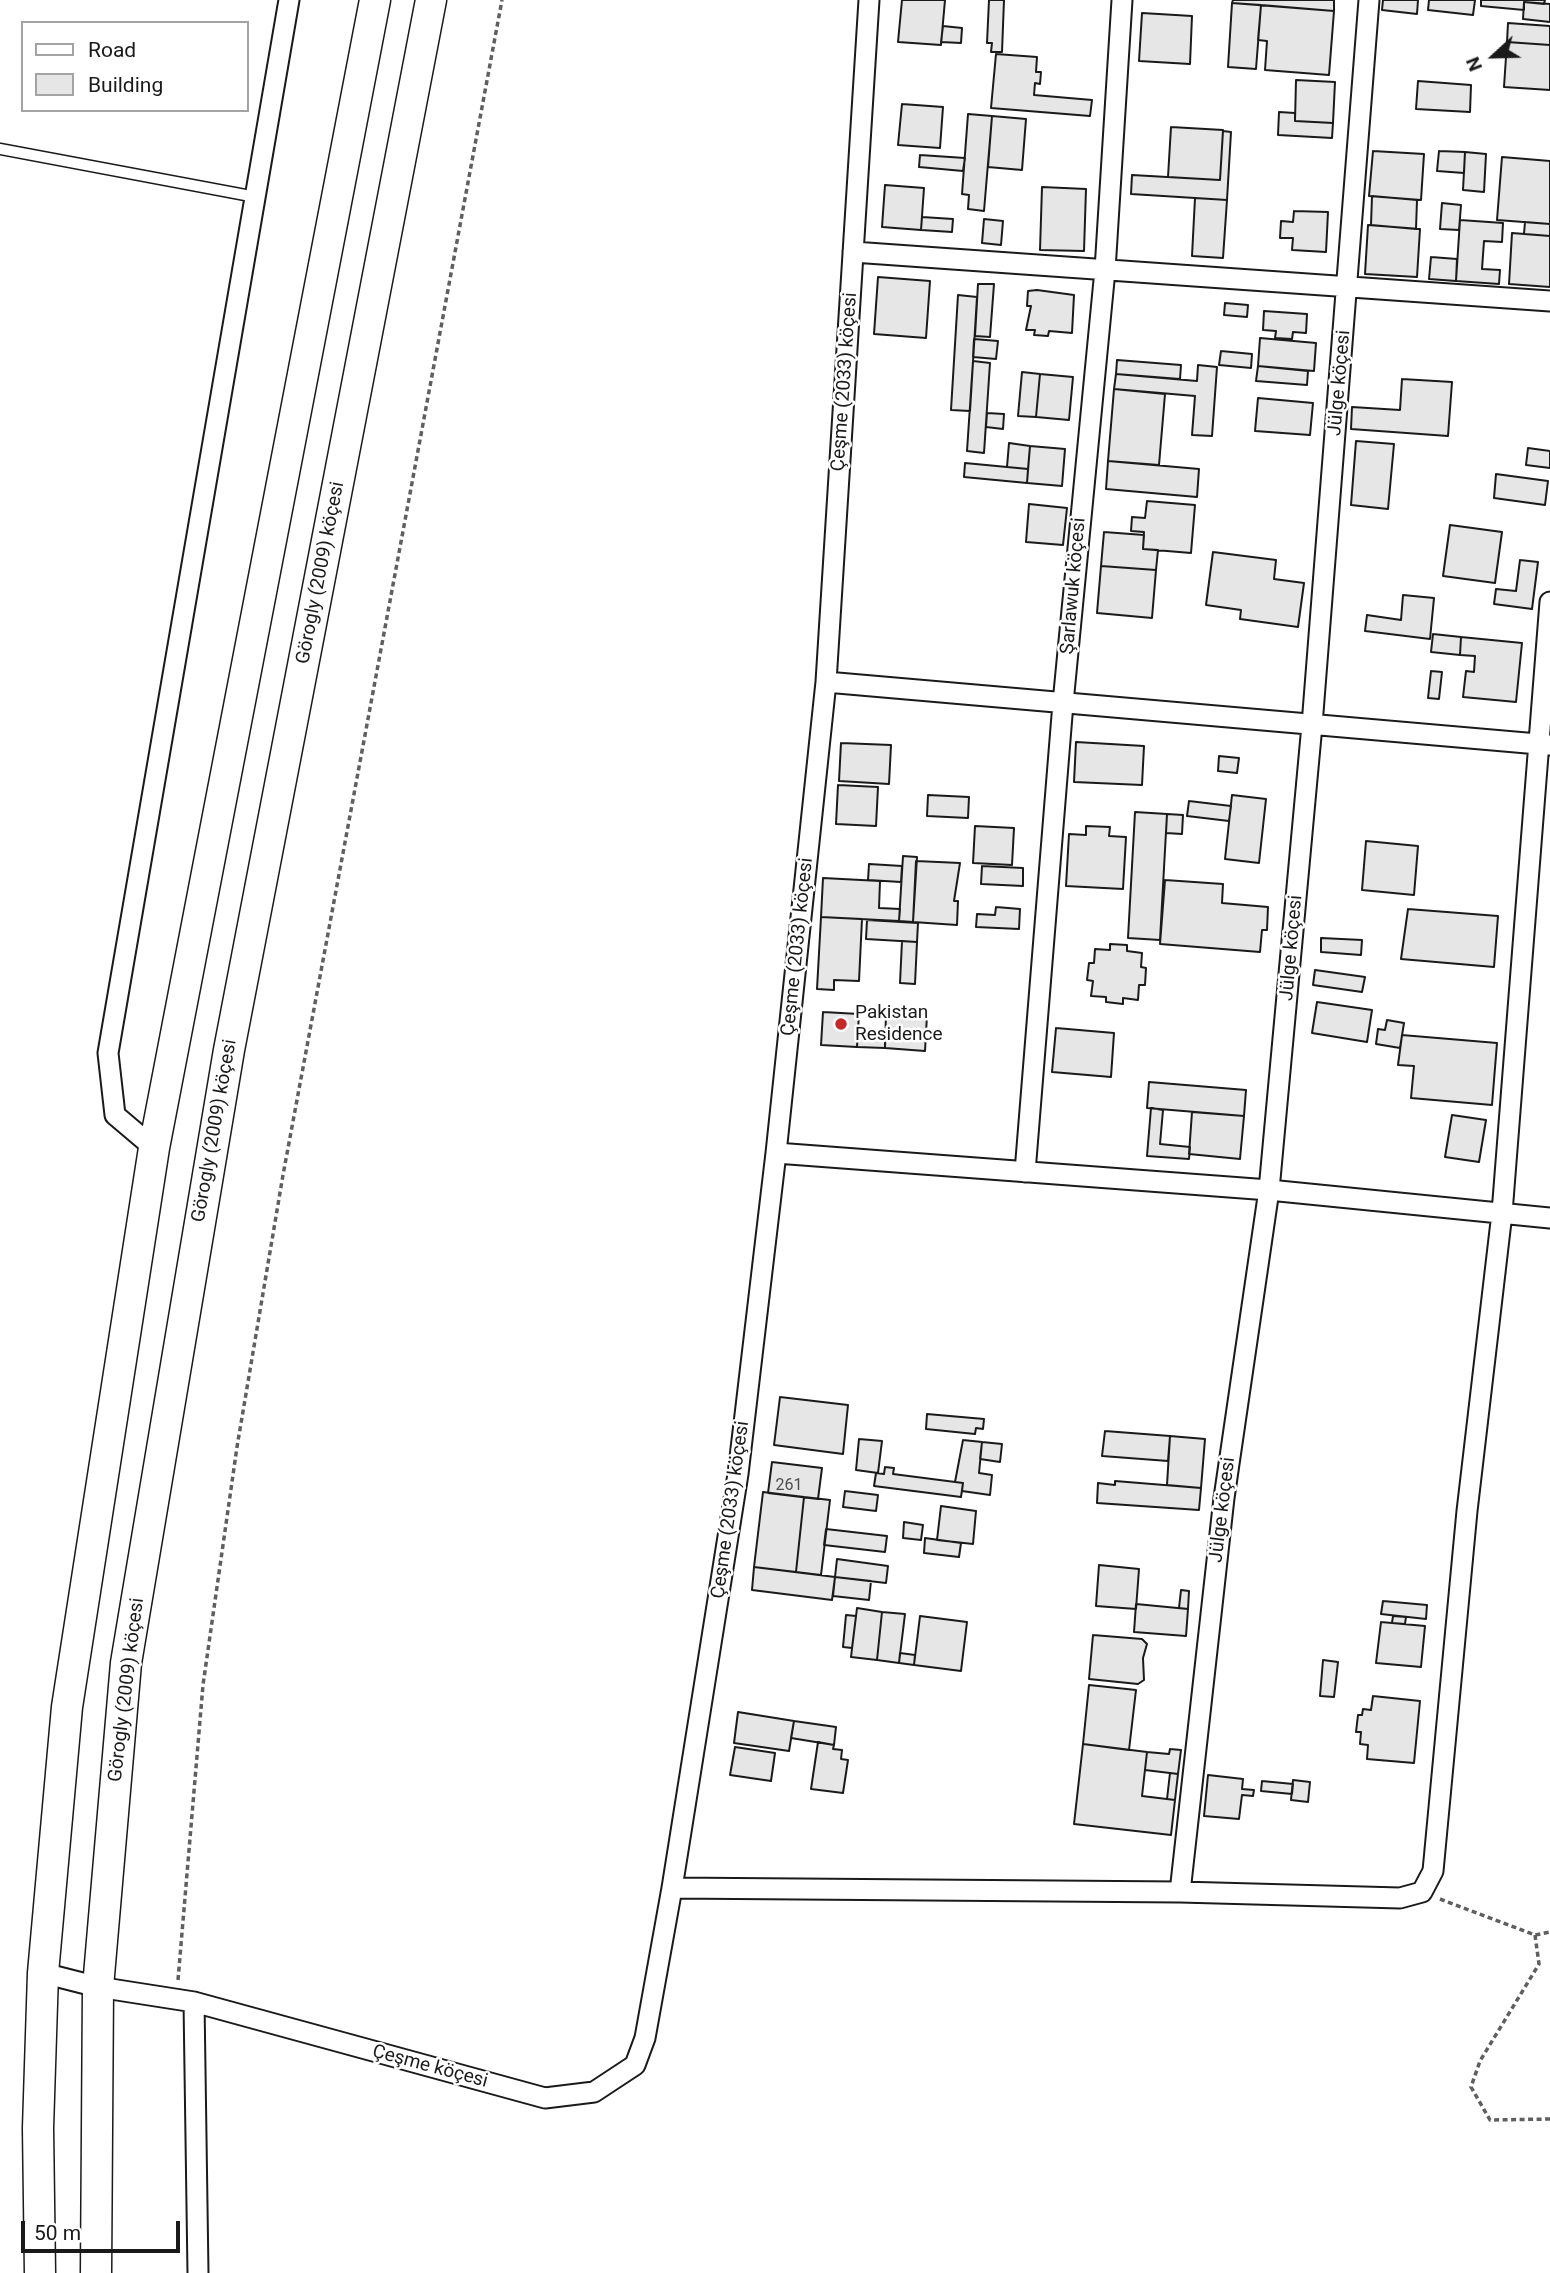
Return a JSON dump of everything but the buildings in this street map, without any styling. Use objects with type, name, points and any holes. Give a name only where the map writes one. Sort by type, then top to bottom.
[{"type":"main road","points":[[40,2273],[38,2128],[43,1973],[67,1707],[153,1148],[375,0]]},
{"type":"main road","name":"Görogly (2009) köçesi","points":[[96,2273],[98,1987],[130,1635],[229,1050],[431,0]]},
{"type":"street","points":[[153,1148],[115,1115],[108,1053],[289,0]]},
{"type":"street","name":"Çeşme (2033) köçesi","points":[[672,1888],[738,1474],[776,1153],[826,682],[869,0]]},
{"type":"street","name":"Şarlawuk köçesi","points":[[1025,1171],[1063,703],[1105,270],[1122,0]]},
{"type":"street","name":"Jülge köçesi","points":[[1180,1892],[1224,1498],[1269,1189],[1312,725],[1348,288],[1368,0]]},
{"type":"street","points":[[853,252],[1550,301]]},
{"type":"street","points":[[672,1888],[1180,1892],[1400,1898],[1422,1892],[1433,1871],[1467,1511],[1502,1213],[1544,744],[1550,602]]},
{"type":"street","points":[[826,682],[1544,744]]},
{"type":"street","points":[[776,1153],[1269,1189],[1550,1218]]},
{"type":"street","name":"Çeşme köçesi","points":[[43,1973],[98,1987],[186,2000],[545,2098],[594,2092],[635,2065],[645,2038],[672,1888]]},
{"type":"street","points":[[186,2000],[198,2273]]},
{"type":"lane","points":[[0,149],[256,197]]},
{"type":"path","points":[[186,2000],[183,1899],[203,1685],[234,1460],[290,1135],[502,0]]},
{"type":"path","points":[[1422,1892],[1535,1935],[1550,1932]]},
{"type":"path","points":[[1535,1935],[1539,1964],[1480,2061],[1471,2087],[1490,2120],[1550,2119]]},
{"type":"place","name":"Pakistan Residence","points":[[841,1024]]}]
